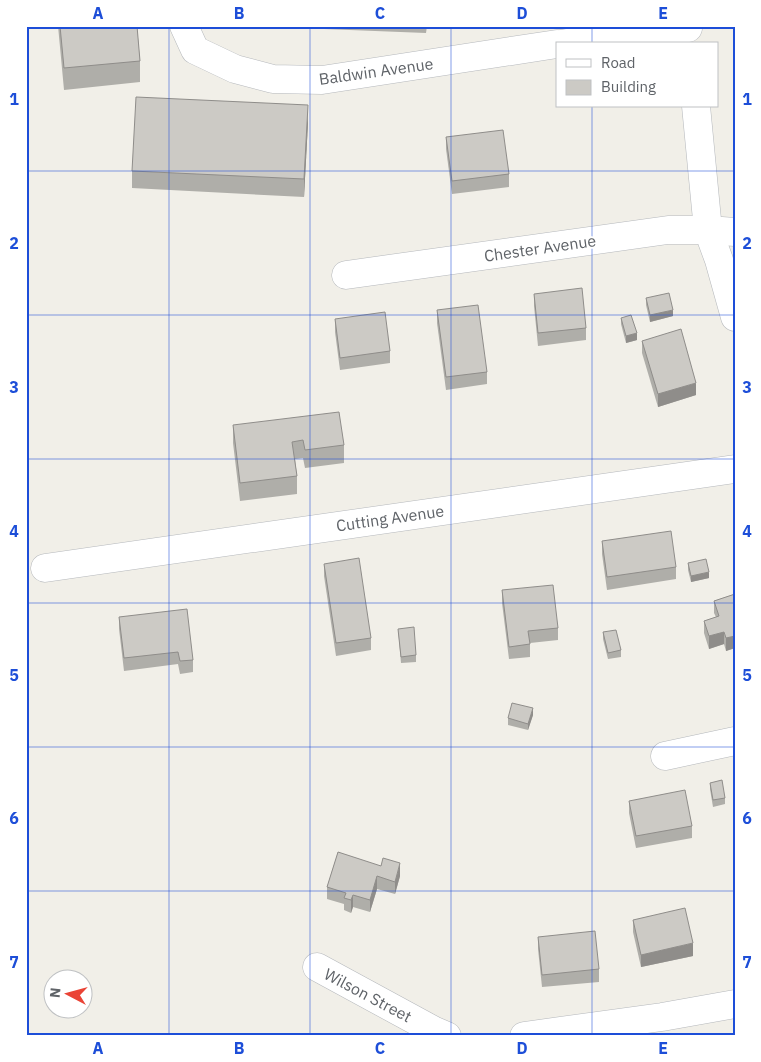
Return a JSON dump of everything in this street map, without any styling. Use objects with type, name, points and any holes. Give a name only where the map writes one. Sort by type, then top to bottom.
[{"type":"street","name":"Baldwin Avenue","points":[[184,26],[195,50],[235,69],[272,79],[322,80],[556,44]]},
{"type":"street","points":[[569,42],[620,30],[688,33]]},
{"type":"street","points":[[696,108],[722,231],[719,260],[735,317]]},
{"type":"street","name":"Chester Avenue","points":[[346,274],[668,230],[722,231]]},
{"type":"street","name":"Cutting Avenue","points":[[45,568],[735,469]]},
{"type":"street","points":[[665,756],[735,741]]},
{"type":"street","name":"Wilson Street","points":[[317,967],[447,1036]]},
{"type":"street","points":[[524,1036],[662,1017],[735,1004]]},
{"type":"building","points":[[60,26],[137,26],[140,61],[64,68]]},
{"type":"building","points":[[136,97],[308,105],[304,179],[132,171]]},
{"type":"building","points":[[503,130],[509,174],[452,181],[446,137]]},
{"type":"building","points":[[582,288],[586,328],[538,333],[534,294]]},
{"type":"building","points":[[669,293],[673,310],[650,315],[646,298]]},
{"type":"building","points":[[478,305],[487,372],[446,377],[437,310]]},
{"type":"building","points":[[385,312],[390,351],[340,358],[335,319]]},
{"type":"building","points":[[631,315],[637,333],[626,336],[621,318]]},
{"type":"building","points":[[681,329],[696,383],[658,394],[642,341]]},
{"type":"building","points":[[339,412],[344,445],[305,450],[303,440],[292,442],[297,476],[240,483],[233,425]]},
{"type":"building","points":[[671,531],[676,567],[607,577],[602,541]]},
{"type":"building","points":[[359,558],[371,638],[336,643],[324,564]]},
{"type":"building","points":[[706,559],[709,572],[691,576],[688,563]]},
{"type":"building","points":[[553,585],[558,628],[528,631],[530,644],[509,647],[502,590]]},
{"type":"building","points":[[735,594],[735,636],[726,638],[724,632],[709,636],[704,621],[719,616],[714,601]]},
{"type":"building","points":[[187,609],[193,660],[180,661],[178,652],[124,658],[119,617]]},
{"type":"building","points":[[414,627],[416,655],[401,657],[398,629]]},
{"type":"building","points":[[616,630],[621,650],[608,653],[603,632]]},
{"type":"building","points":[[512,703],[533,708],[528,724],[508,718]]},
{"type":"building","points":[[722,780],[725,798],[713,800],[710,783]]},
{"type":"building","points":[[685,790],[692,826],[636,836],[629,801]]},
{"type":"building","points":[[338,852],[381,866],[383,858],[400,863],[395,882],[377,876],[370,900],[353,895],[351,900],[344,898],[346,893],[327,887]]},
{"type":"building","points":[[685,908],[693,943],[641,955],[633,920]]},
{"type":"building","points":[[595,931],[599,969],[542,975],[538,937]]}]
